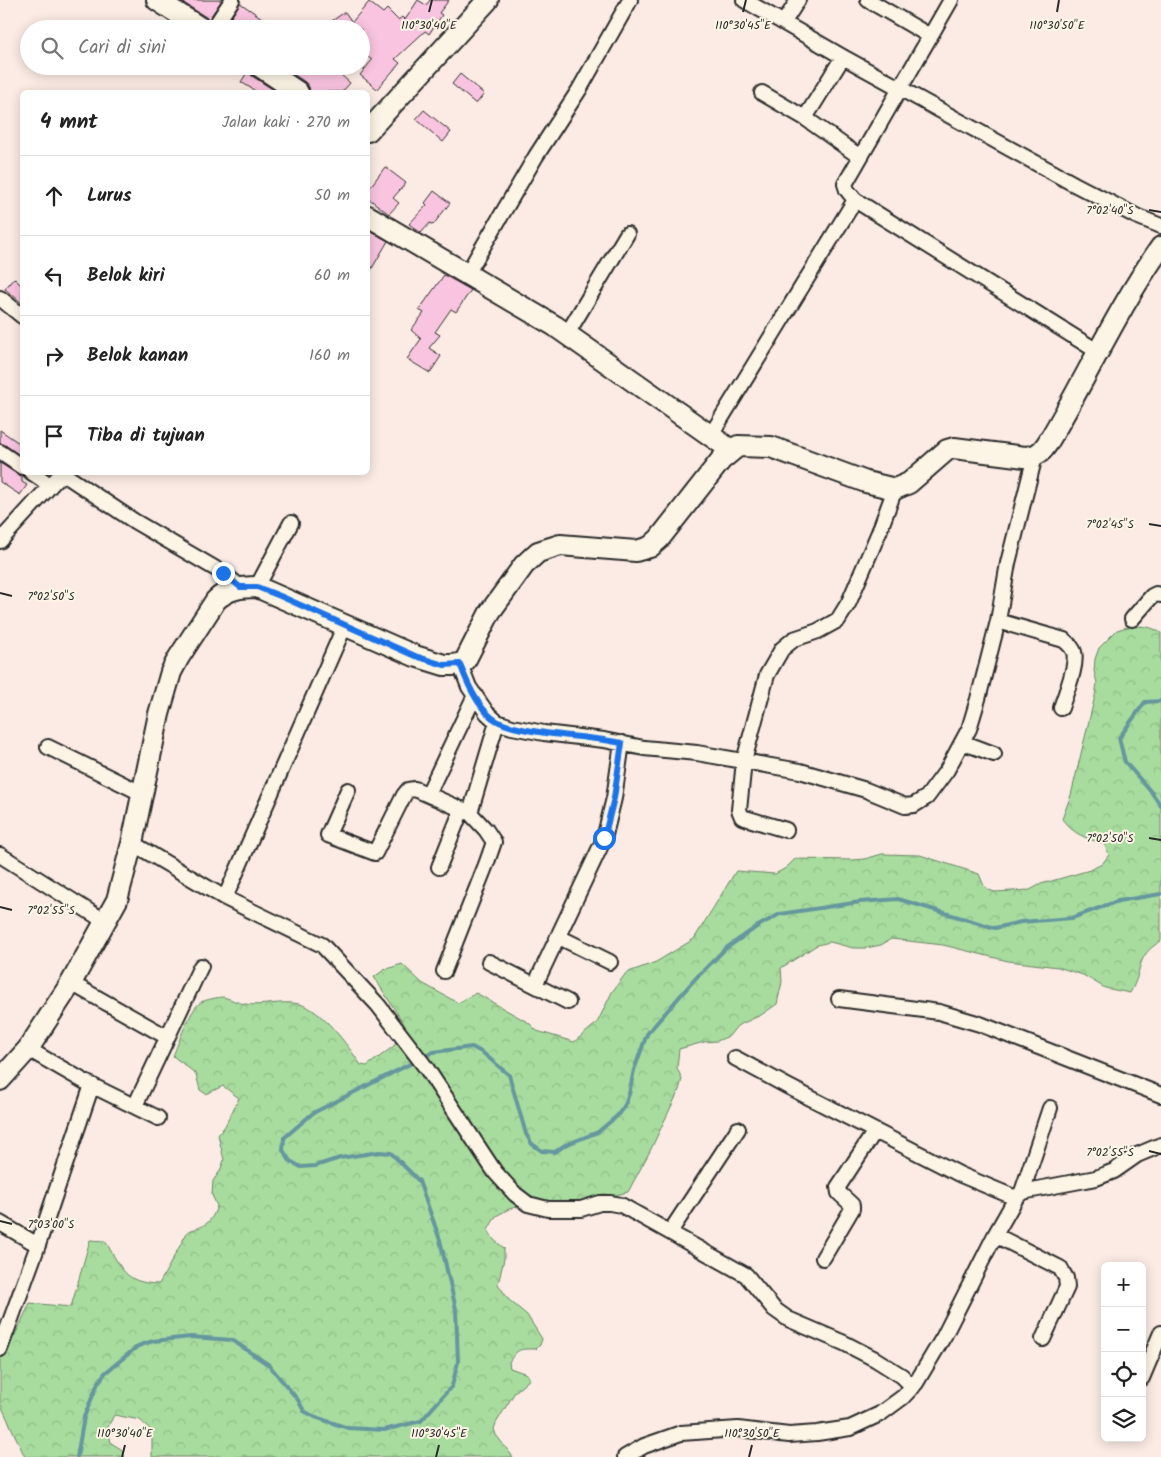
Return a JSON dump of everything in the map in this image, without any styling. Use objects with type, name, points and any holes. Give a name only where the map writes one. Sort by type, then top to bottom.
[{"type":"main road","points":[[157,0],[188,20]]},
{"type":"main road","points":[[370,129],[488,0]]},
{"type":"main road","points":[[273,75],[295,90]]},
{"type":"main road","points":[[370,217],[567,334],[731,450]]},
{"type":"main road","points":[[0,1080],[28,1048],[70,983],[117,900],[132,843],[159,714],[171,672],[216,600],[222,594],[249,587],[345,625],[415,656],[444,665],[460,664],[467,656],[490,612],[524,565],[538,552],[560,545],[636,551],[650,547],[659,539],[720,460],[738,446],[771,447],[866,482],[895,488],[909,482],[947,450],[954,448],[1026,457],[1035,456],[1042,452],[1052,437],[1074,400],[1097,352],[1161,247]]},
{"type":"street","points":[[219,20],[232,0]]},
{"type":"street","points":[[467,274],[536,156],[579,90],[630,0]]},
{"type":"street","points":[[744,0],[843,58],[1074,184],[1136,216],[1161,226]]},
{"type":"street","points":[[784,22],[798,0]]},
{"type":"street","points":[[868,0],[930,36]]},
{"type":"street","points":[[951,0],[845,184],[847,190],[855,200],[1097,352]]},
{"type":"street","points":[[805,118],[843,58]]},
{"type":"street","points":[[762,93],[805,118],[860,157]]},
{"type":"street","points":[[711,435],[855,200]]},
{"type":"street","points":[[567,334],[627,234]]},
{"type":"street","points":[[0,298],[20,314]]},
{"type":"street","points":[[0,452],[20,466]]},
{"type":"street","points":[[460,664],[469,687],[487,713],[497,722],[512,727],[644,748],[697,753],[800,770],[866,790],[905,806],[914,805],[927,797],[947,770],[968,729],[978,699],[998,620],[1008,563],[1035,456]]},
{"type":"street","points":[[35,475],[50,485]]},
{"type":"street","points":[[0,541],[59,475]]},
{"type":"street","points":[[66,475],[134,522],[249,587],[292,523]]},
{"type":"street","points":[[786,830],[742,817],[739,810],[744,761],[767,676],[782,649],[794,639],[818,631],[838,620],[849,602],[879,532],[895,488]]},
{"type":"street","points":[[1132,619],[1152,596],[1156,594],[1161,595]]},
{"type":"street","points":[[998,620],[1064,640],[1070,645],[1074,651],[1075,661],[1061,708]]},
{"type":"street","points":[[225,898],[345,625]]},
{"type":"street","points":[[428,794],[475,695]]},
{"type":"street","points":[[439,868],[466,811],[497,722]]},
{"type":"street","points":[[962,742],[994,754]]},
{"type":"street","points":[[535,985],[604,838],[614,798],[622,743]]},
{"type":"street","points":[[48,747],[143,794]]},
{"type":"street","points":[[348,790],[328,835],[375,853],[404,795],[408,790],[415,789],[466,811],[486,830],[494,842],[488,862],[444,971]]},
{"type":"street","points":[[132,843],[225,898],[322,945],[378,1004],[427,1069],[494,1172],[515,1194],[528,1204],[548,1209],[581,1209],[600,1203],[621,1205],[746,1275],[774,1309],[788,1319],[844,1343],[875,1359],[902,1376],[913,1387]]},
{"type":"street","points":[[0,854],[106,922]]},
{"type":"street","points":[[559,937],[610,962]]},
{"type":"street","points":[[489,962],[568,1002]]},
{"type":"street","points":[[136,1106],[201,966]]},
{"type":"street","points":[[70,983],[167,1037]]},
{"type":"street","points":[[839,999],[939,1012],[980,1024],[1161,1095]]},
{"type":"street","points":[[28,1048],[92,1085],[158,1118]]},
{"type":"street","points":[[735,1058],[961,1175],[1019,1195],[1096,1178],[1114,1171],[1137,1155],[1161,1145]]},
{"type":"street","points":[[0,1348],[38,1244],[92,1085]]},
{"type":"street","points":[[625,1457],[644,1446],[681,1433],[738,1430],[789,1435],[850,1428],[880,1414],[903,1397],[913,1387],[944,1336],[995,1235],[1019,1195],[1050,1108]]},
{"type":"street","points":[[670,1232],[738,1129]]},
{"type":"street","points":[[822,1258],[852,1209],[852,1205],[839,1193],[838,1187],[875,1131]]},
{"type":"street","points":[[0,1222],[38,1244]]},
{"type":"street","points":[[995,1235],[1060,1268],[1066,1278],[1067,1287],[1043,1339]]},
{"type":"street","points":[[1146,1369],[1161,1333]]},
{"type":"green space","points":[[1131,626],[1147,627],[1161,633],[1161,941],[1152,947],[1143,958],[1130,993],[1105,988],[1083,975],[1058,967],[1008,961],[943,945],[891,939],[881,945],[866,948],[853,948],[830,942],[817,945],[781,968],[782,982],[777,1004],[761,1015],[737,1026],[729,1036],[717,1041],[704,1042],[679,1049],[677,1068],[682,1079],[679,1090],[628,1192],[616,1195],[603,1194],[570,1203],[532,1202],[509,1209],[496,1216],[488,1230],[494,1240],[504,1248],[504,1259],[498,1284],[509,1300],[527,1315],[542,1339],[536,1349],[519,1350],[509,1362],[510,1368],[527,1374],[530,1379],[515,1392],[494,1429],[496,1435],[513,1457],[152,1457],[152,1431],[140,1420],[114,1415],[108,1427],[111,1443],[121,1449],[125,1457],[25,1457],[0,1403],[0,1339],[14,1337],[30,1303],[71,1307],[90,1240],[105,1241],[120,1266],[131,1277],[138,1281],[159,1284],[188,1231],[207,1223],[217,1206],[212,1195],[213,1181],[220,1171],[224,1160],[218,1135],[225,1126],[239,1098],[223,1086],[206,1094],[200,1090],[196,1074],[173,1056],[189,1019],[201,1002],[223,997],[245,1004],[292,1003],[308,1007],[334,1029],[361,1065],[367,1066],[394,1046],[404,1024],[374,977],[384,970],[402,964],[422,983],[458,1003],[476,993],[529,1023],[537,1031],[574,1042],[597,1023],[612,992],[626,973],[656,962],[694,939],[736,871],[775,874],[786,868],[795,859],[853,860],[882,854],[920,855],[979,874],[984,886],[995,892],[1030,890],[1041,884],[1090,870],[1102,864],[1109,855],[1104,844],[1086,838],[1076,832],[1062,819],[1071,795],[1095,696],[1097,683],[1094,671],[1095,659],[1099,648],[1117,630]]},
{"type":"building","points":[[179,0],[222,0],[209,19]]},
{"type":"building","points":[[418,0],[426,5],[430,0],[449,0],[439,13],[442,15],[429,34],[425,31],[395,59],[400,63],[377,89],[360,75],[370,75],[370,62],[372,60],[370,59],[370,20],[354,20],[369,2],[383,13],[387,9],[398,20],[402,17],[405,20]]},
{"type":"building","points":[[240,3],[262,18],[261,20],[230,20]]},
{"type":"building","points":[[345,12],[351,20],[333,20]]},
{"type":"building","points":[[460,74],[484,94],[476,104],[452,84]]},
{"type":"building","points":[[245,75],[251,75],[274,90],[254,90],[241,82]]},
{"type":"building","points":[[294,75],[341,75],[350,83],[344,90],[310,90],[305,82]]},
{"type":"building","points":[[424,110],[451,132],[443,142],[416,119]]},
{"type":"building","points":[[385,167],[406,183],[393,198],[399,203],[389,214],[370,200],[370,187]]},
{"type":"building","points":[[434,191],[450,203],[433,225],[430,223],[421,233],[409,224],[427,205],[425,203]]},
{"type":"building","points":[[370,231],[388,241],[370,272]]},
{"type":"building","points":[[444,275],[471,290],[456,312],[451,309],[435,332],[440,335],[429,348],[441,356],[430,373],[407,359],[421,339],[411,330],[424,313],[419,310]]},
{"type":"building","points":[[14,278],[20,284],[20,301],[5,289]]},
{"type":"building","points":[[0,430],[20,444],[20,456],[5,445],[0,443]]},
{"type":"building","points":[[0,463],[22,476],[22,482],[27,485],[20,495],[0,482]]},
{"type":"waterway","points":[[1161,701],[1145,702],[1119,738],[1125,762],[1161,806]]},
{"type":"waterway","points":[[422,1058],[433,1052],[472,1047],[483,1053],[509,1075],[526,1134],[532,1144],[542,1151],[555,1152],[565,1145],[598,1132],[617,1116],[625,1105],[634,1070],[647,1034],[695,979],[725,949],[758,926],[780,914],[860,902],[898,899],[995,928],[1021,922],[1072,918],[1118,901],[1161,894]]},
{"type":"waterway","points":[[77,1457],[84,1417],[98,1383],[105,1373],[138,1346],[153,1341],[191,1337],[232,1340],[269,1365],[298,1400],[304,1411],[315,1417],[348,1428],[384,1430],[421,1421],[452,1386],[458,1362],[456,1309],[440,1240],[419,1181],[391,1153],[379,1152],[340,1158],[315,1166],[301,1167],[290,1161],[283,1150],[284,1138],[313,1113],[416,1061]]},
{"type":"route","points":[[223,573],[240,587],[257,587],[280,596],[415,656],[444,665],[460,664],[469,687],[487,713],[497,722],[544,733],[622,743],[614,798],[604,838]]}]
